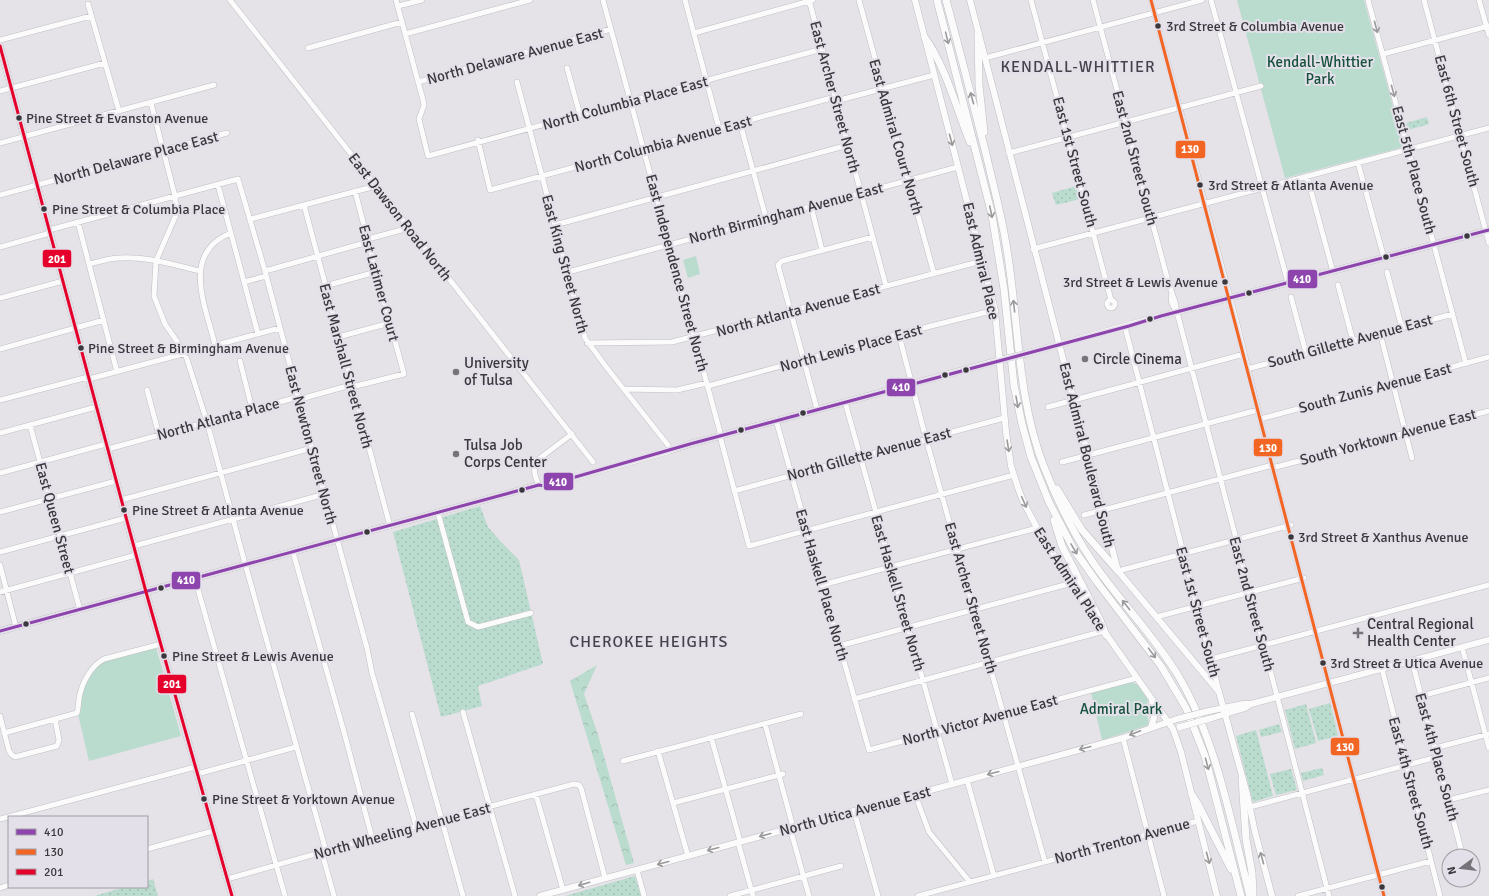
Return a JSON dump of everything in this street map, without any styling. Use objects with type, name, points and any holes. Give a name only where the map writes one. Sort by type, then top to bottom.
[{"type":"highway","points":[[937,0],[992,215],[1000,262],[1018,408],[1032,457],[1049,502],[1062,546],[1100,620],[1105,633]]},
{"type":"highway","points":[[946,0],[985,150],[1007,247],[1025,396],[1031,426],[1043,464],[1059,503],[1082,544],[1105,578],[1167,659],[1195,706],[1215,761],[1252,896]]},
{"type":"highway","points":[[978,32],[979,85],[985,150]]},
{"type":"highway","points":[[925,38],[931,47],[946,80],[981,168]]},
{"type":"highway","points":[[1043,464],[1082,530],[1110,564],[1118,571]]},
{"type":"highway","points":[[1049,502],[1083,563],[1161,666],[1186,708],[1205,756],[1241,896]]},
{"type":"highway","points":[[1242,778],[1246,839],[1252,873],[1252,896]]},
{"type":"highway","points":[[1192,795],[1237,881]]},
{"type":"main road","name":"East Admiral Place","points":[[915,0],[995,310],[1002,360],[1004,418],[1008,447],[1014,474],[1023,501],[1037,528],[1072,583],[1105,633],[1168,722]]},
{"type":"main road","name":"East Admiral Boulevard South","points":[[970,0],[1033,249],[1118,571],[1219,692]]},
{"type":"main road","points":[[0,46],[96,408],[227,879],[230,896]]},
{"type":"main road","points":[[0,631],[539,485],[544,486],[626,464],[776,420],[1177,312],[1488,231]]},
{"type":"main road","points":[[1172,729],[1245,708],[1251,704],[1489,640]]},
{"type":"main road","name":"East 1st Street South","points":[[1219,692],[1272,896]]},
{"type":"main road","points":[[1151,727],[1154,718],[1152,699]]},
{"type":"main road","name":"North Utica Avenue East","points":[[540,896],[1123,738],[1177,719],[1224,707],[1251,704]]},
{"type":"main road","points":[[1168,722],[1181,752],[1217,896]]},
{"type":"street","name":"East Dawson Road North","points":[[230,0],[593,462]]},
{"type":"street","points":[[396,0],[418,82]]},
{"type":"street","points":[[398,6],[422,0]]},
{"type":"street","points":[[405,34],[530,0]]},
{"type":"street","name":"East Independence Street North","points":[[604,0],[749,546],[807,530]]},
{"type":"street","points":[[685,0],[719,128]]},
{"type":"street","points":[[694,32],[811,0]]},
{"type":"street","name":"East Archer Street North","points":[[811,0],[835,99],[886,286]]},
{"type":"street","name":"East Admiral Court North","points":[[859,0],[934,274]]},
{"type":"street","name":"East 1st Street South","points":[[1031,0],[1111,300]]},
{"type":"street","name":"East 2nd Street South","points":[[1093,0],[1172,293],[1170,300],[1172,306],[1177,312],[1262,645],[1329,896]]},
{"type":"street","points":[[1150,0],[1230,298],[1272,466],[1290,526],[1315,631],[1384,896]]},
{"type":"street","points":[[985,58],[1202,0]]},
{"type":"street","points":[[1211,0],[1288,283]]},
{"type":"street","name":"East 5th Place South","points":[[1368,0],[1466,364]]},
{"type":"street","name":"East 6th Street South","points":[[1424,0],[1488,231],[1489,243]]},
{"type":"street","points":[[1480,0],[1488,26],[1489,35]]},
{"type":"street","points":[[88,4],[119,111]]},
{"type":"street","points":[[0,40],[92,16]]},
{"type":"street","points":[[308,48],[402,22]]},
{"type":"street","points":[[1383,54],[1488,26]]},
{"type":"street","name":"North Delaware Avenue East","points":[[418,82],[611,29]]},
{"type":"street","name":"North Columbia Place East","points":[[418,82],[424,105],[419,119],[428,156],[478,141],[529,129],[822,49]]},
{"type":"street","points":[[0,91],[105,63]]},
{"type":"street","points":[[567,68],[580,115]]},
{"type":"street","name":"North Columbia Avenue East","points":[[478,141],[490,190],[719,128],[835,99],[883,89],[934,75]]},
{"type":"street","name":"East King Street North","points":[[517,82],[587,343],[668,445]]},
{"type":"street","points":[[0,143],[214,86]]},
{"type":"street","points":[[1009,153],[1261,86]]},
{"type":"street","points":[[151,103],[175,196],[176,215],[156,261],[154,296],[165,324],[185,352],[207,422],[296,747],[334,896]]},
{"type":"street","points":[[740,123],[766,218]]},
{"type":"street","points":[[1033,249],[1489,128]]},
{"type":"street","name":"North Delaware Place East","points":[[0,195],[227,133]]},
{"type":"street","points":[[555,225],[848,145]]},
{"type":"street","points":[[1358,162],[1384,258]]},
{"type":"street","name":"North Birmingham Avenue East","points":[[568,272],[958,167]]},
{"type":"street","points":[[1307,176],[1333,272]]},
{"type":"street","name":"East Newton Street North","points":[[218,184],[238,179],[251,220],[337,540],[368,648],[372,673],[416,826]]},
{"type":"street","points":[[0,247],[78,222],[218,184],[258,334]]},
{"type":"street","points":[[251,220],[376,186]]},
{"type":"street","name":"East Latimer Court","points":[[355,191],[404,374]]},
{"type":"street","name":"East Marshall Street North","points":[[304,205],[324,286],[390,526]]},
{"type":"street","points":[[810,206],[822,250]]},
{"type":"street","points":[[78,222],[117,372]]},
{"type":"street","points":[[244,282],[265,273],[409,228]]},
{"type":"street","points":[[216,345],[200,284],[200,271],[203,260],[212,245],[223,236],[231,233]]},
{"type":"street","points":[[817,409],[778,263],[873,237]]},
{"type":"street","points":[[89,264],[108,259],[121,258],[156,261],[200,271]]},
{"type":"street","name":"North Atlanta Avenue East","points":[[587,343],[666,343],[694,337],[982,261]]},
{"type":"street","points":[[324,286],[376,272]]},
{"type":"street","points":[[1388,272],[1402,328]]},
{"type":"street","points":[[0,298],[63,281]]},
{"type":"street","points":[[1338,285],[1353,340]]},
{"type":"street","points":[[1291,297],[1306,353]]},
{"type":"street","name":"North Lewis Place East","points":[[624,389],[677,390],[707,384],[995,310]]},
{"type":"street","name":"South Gillette Avenue East","points":[[1247,369],[1453,314]]},
{"type":"street","points":[[0,349],[104,320]]},
{"type":"street","points":[[338,336],[390,323]]},
{"type":"street","name":"East 1st Street South","points":[[1124,327],[1219,692]]},
{"type":"street","points":[[0,400],[117,372],[185,352],[280,328]]},
{"type":"street","points":[[1380,333],[1412,458]]},
{"type":"street","name":"East Archer Street North","points":[[899,335],[926,439],[1045,862]]},
{"type":"street","name":"South Gillette Avenue East","points":[[1073,400],[1244,354]]},
{"type":"street","name":"South Zunis Avenue East","points":[[1260,419],[1489,357]]},
{"type":"street","points":[[240,361],[252,409]]},
{"type":"street","name":"North Atlanta Place","points":[[0,473],[40,462],[159,435],[298,397],[304,398],[404,374]]},
{"type":"street","points":[[147,390],[159,435]]},
{"type":"street","points":[[1048,407],[1073,400]]},
{"type":"street","name":"East Haskell Street North","points":[[845,402],[952,784]]},
{"type":"street","points":[[0,433],[96,408]]},
{"type":"street","points":[[1062,462],[1258,410]]},
{"type":"street","name":"South Yorktown Avenue East","points":[[1084,515],[1267,466],[1276,467],[1489,410]]},
{"type":"street","name":"North Gillette Avenue East","points":[[734,491],[1004,418]]},
{"type":"street","name":"East Haskell Place North","points":[[776,420],[868,750]]},
{"type":"street","name":"East Queen Street","points":[[30,425],[80,610]]},
{"type":"street","points":[[539,485],[535,474],[535,465],[540,458],[572,434]]},
{"type":"street","points":[[121,500],[312,448]]},
{"type":"street","points":[[807,530],[1014,474]]},
{"type":"street","points":[[0,512],[116,481]]},
{"type":"street","points":[[134,546],[325,494]]},
{"type":"street","points":[[438,513],[468,622],[478,627],[531,613]]},
{"type":"street","points":[[0,552],[126,518]]},
{"type":"street","points":[[1118,571],[1290,526]]},
{"type":"street","points":[[822,585],[1037,528]]},
{"type":"street","points":[[293,552],[344,732],[372,838]]},
{"type":"street","points":[[0,592],[136,555]]},
{"type":"street","points":[[0,566],[16,627]]},
{"type":"street","points":[[1156,617],[1303,578]]},
{"type":"street","points":[[195,579],[285,896]]},
{"type":"street","points":[[839,646],[1072,583]]},
{"type":"street","points":[[1211,659],[1489,585]]},
{"type":"street","points":[[854,699],[989,662],[1105,633]]},
{"type":"street","points":[[4,733],[77,713],[81,689],[91,670],[98,662],[104,659],[161,644]]},
{"type":"street","points":[[1462,647],[1487,734],[1489,748]]},
{"type":"street","name":"East 4th Place South","points":[[1412,661],[1461,848]]},
{"type":"street","name":"East 4th Street South","points":[[1382,669],[1440,896]]},
{"type":"street","name":"North Victor Avenue East","points":[[868,750],[1137,678]]},
{"type":"street","points":[[1421,696],[1489,678]]},
{"type":"street","points":[[463,712],[515,896]]},
{"type":"street","points":[[412,714],[463,896]]},
{"type":"street","points":[[623,760],[801,714]]},
{"type":"street","points":[[0,716],[9,752],[12,755],[18,756],[56,747],[59,740],[54,719]]},
{"type":"street","points":[[765,724],[781,774],[791,828],[809,896]]},
{"type":"street","points":[[1435,748],[1487,734]]},
{"type":"street","points":[[711,738],[726,789],[753,896]]},
{"type":"street","points":[[1123,738],[1164,896]]},
{"type":"street","points":[[12,816],[196,770],[246,761],[296,747]]},
{"type":"street","points":[[658,752],[688,856]]},
{"type":"street","points":[[1250,807],[1437,757]]},
{"type":"street","points":[[673,803],[781,774]]},
{"type":"street","points":[[967,780],[994,876]]},
{"type":"street","name":"North Wheeling Avenue East","points":[[227,879],[416,826],[536,795],[570,784],[577,784],[581,788],[606,878]]},
{"type":"street","points":[[1448,800],[1489,790]]},
{"type":"street","points":[[915,794],[929,832],[970,882]]},
{"type":"street","points":[[536,795],[563,890]]},
{"type":"street","points":[[854,811],[878,896]]},
{"type":"street","name":"North Trenton Avenue","points":[[918,896],[936,894],[970,882],[1198,821]]},
{"type":"street","points":[[148,849],[213,831]]},
{"type":"street","points":[[1298,896],[1431,861]]},
{"type":"street","points":[[730,896],[841,866]]},
{"type":"street","points":[[637,870],[644,896]]},
{"type":"green space","name":"Kendall-Whittier Park","points":[[1237,0],[1364,0],[1404,147],[1285,178]]},
{"type":"green space","points":[[1427,117],[1429,124],[1408,130],[1406,123]]},
{"type":"green space","points":[[1076,186],[1080,199],[1056,205],[1052,193]]},
{"type":"green space","points":[[696,256],[700,274],[688,278],[683,260]]},
{"type":"green space","points":[[480,506],[488,527],[519,560],[543,664],[478,686],[482,706],[441,717],[393,532]]},
{"type":"green space","points":[[156,647],[181,736],[89,761],[78,714],[82,693],[86,683],[98,665],[102,662]]},
{"type":"green space","points":[[597,665],[584,694],[598,735],[634,863],[626,865],[570,681]]},
{"type":"green space","name":"Admiral Park","points":[[1132,682],[1138,685],[1148,700],[1146,707],[1149,725],[1102,740],[1091,693]]},
{"type":"green space","points":[[1330,703],[1338,736],[1318,741],[1309,709]]},
{"type":"green space","points":[[1306,704],[1316,743],[1295,749],[1285,710]]},
{"type":"green space","points":[[1279,724],[1282,732],[1261,737],[1259,730]]},
{"type":"green space","points":[[1256,730],[1273,796],[1253,802],[1236,736]]},
{"type":"green space","points":[[1322,768],[1324,775],[1303,781],[1301,773]]},
{"type":"green space","points":[[1291,769],[1297,790],[1276,795],[1270,774]]},
{"type":"green space","points":[[635,876],[641,896],[565,896]]},
{"type":"green space","points":[[153,879],[158,896],[94,896],[122,888],[148,888],[148,881]]},
{"type":"transit line","name":"130","points":[[1151,0],[1384,896]]},
{"type":"transit line","name":"201","points":[[0,46],[146,592],[232,896]]},
{"type":"transit line","name":"410","points":[[0,631],[539,485],[544,486],[690,444],[1129,326],[1161,316],[1489,230]]},
{"type":"place","name":"3rd Street & Columbia Avenue","points":[[1158,26]]},
{"type":"place","name":"Pine Street & Evanston Avenue","points":[[19,118]]},
{"type":"place","name":"3rd Street & Atlanta Avenue","points":[[1200,185]]},
{"type":"place","name":"Pine Street & Columbia Place","points":[[44,209]]},
{"type":"place","name":"3rd Street & Lewis Avenue","points":[[1225,282]]},
{"type":"place","name":"Pine Street & Birmingham Avenue","points":[[81,348]]},
{"type":"place","name":"Circle Cinema","points":[[1085,359]]},
{"type":"place","name":"University of Tulsa","points":[[456,372]]},
{"type":"place","name":"Tulsa Job Corps Center","points":[[456,454]]},
{"type":"place","name":"Pine Street & Atlanta Avenue","points":[[124,510]]},
{"type":"place","name":"3rd Street & Xanthus Avenue","points":[[1291,537]]},
{"type":"place","name":"Central Regional Health Center","points":[[1358,633]]},
{"type":"place","name":"Pine Street & Lewis Avenue","points":[[164,656]]},
{"type":"place","name":"3rd Street & Utica Avenue","points":[[1323,663]]},
{"type":"place","name":"Pine Street & Yorktown Avenue","points":[[204,799]]},
{"type":"district","name":"KENDALL-WHITTIER","points":[[1078,66]]},
{"type":"district","name":"CHEROKEE HEIGHTS","points":[[649,641]]}]
